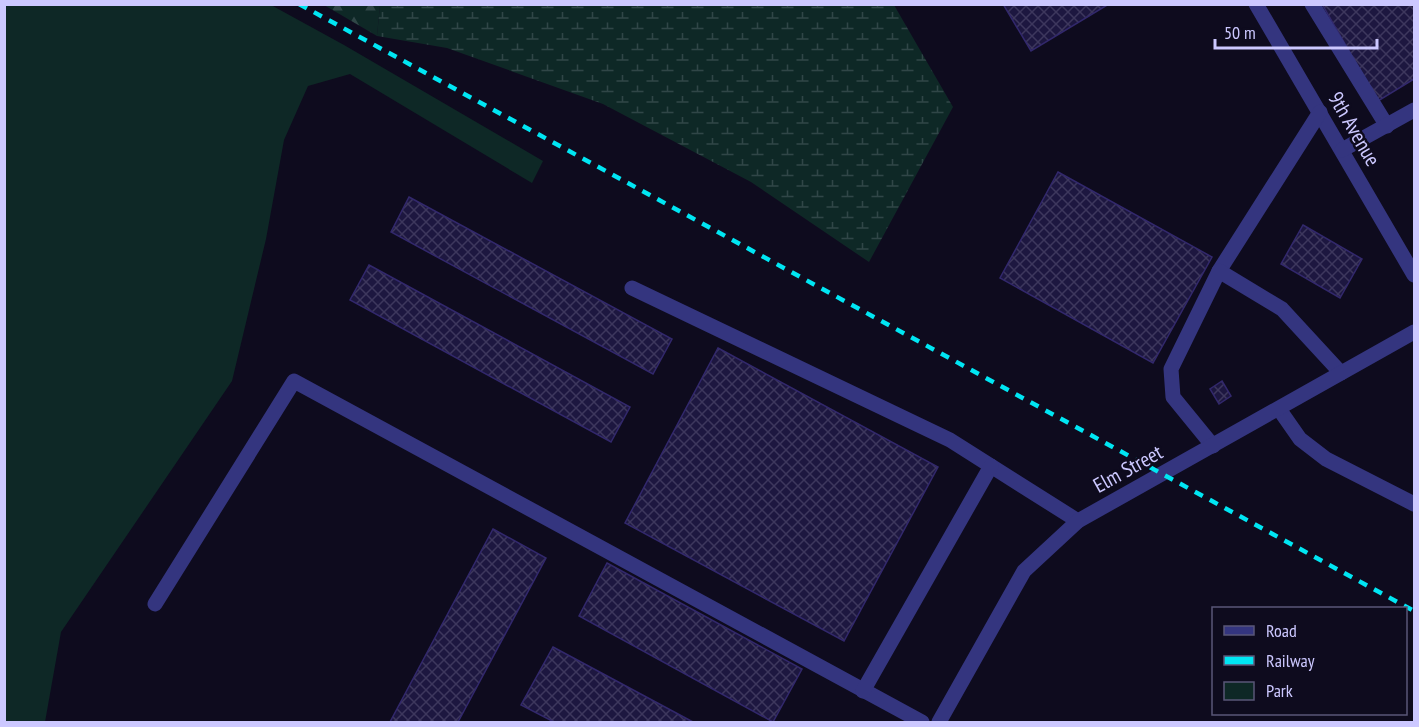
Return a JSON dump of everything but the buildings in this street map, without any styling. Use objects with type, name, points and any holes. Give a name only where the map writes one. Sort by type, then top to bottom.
[{"type":"street","name":"9th Avenue","points":[[1256,4],[1414,274]]},
{"type":"street","points":[[1312,4],[1387,126]]},
{"type":"street","points":[[1342,150],[1414,110]]},
{"type":"street","points":[[1213,446],[1173,397],[1171,369],[1219,271],[1320,112]]},
{"type":"street","points":[[1219,271],[1282,309],[1341,374]]},
{"type":"street","points":[[632,288],[950,440],[1078,520]]},
{"type":"street","name":"Elm Street","points":[[939,723],[1024,571],[1078,520],[1414,332]]},
{"type":"street","points":[[155,604],[294,381],[922,723]]},
{"type":"street","points":[[1279,409],[1300,440],[1326,459],[1414,504]]},
{"type":"street","points":[[863,691],[991,466]]},
{"type":"green space","points":[[4,5],[271,5],[543,161],[532,183],[350,74],[308,86],[284,140],[266,239],[232,381],[61,632],[45,722],[5,722]]},
{"type":"green space","points":[[324,5],[380,5],[377,36]]},
{"type":"green space","points":[[380,5],[894,5],[953,107],[869,262],[751,182],[603,104],[447,48],[377,36]]},
{"type":"railway","points":[[299,4],[1407,607]]},
{"type":"railway","points":[[1407,607],[1414,611]]}]
